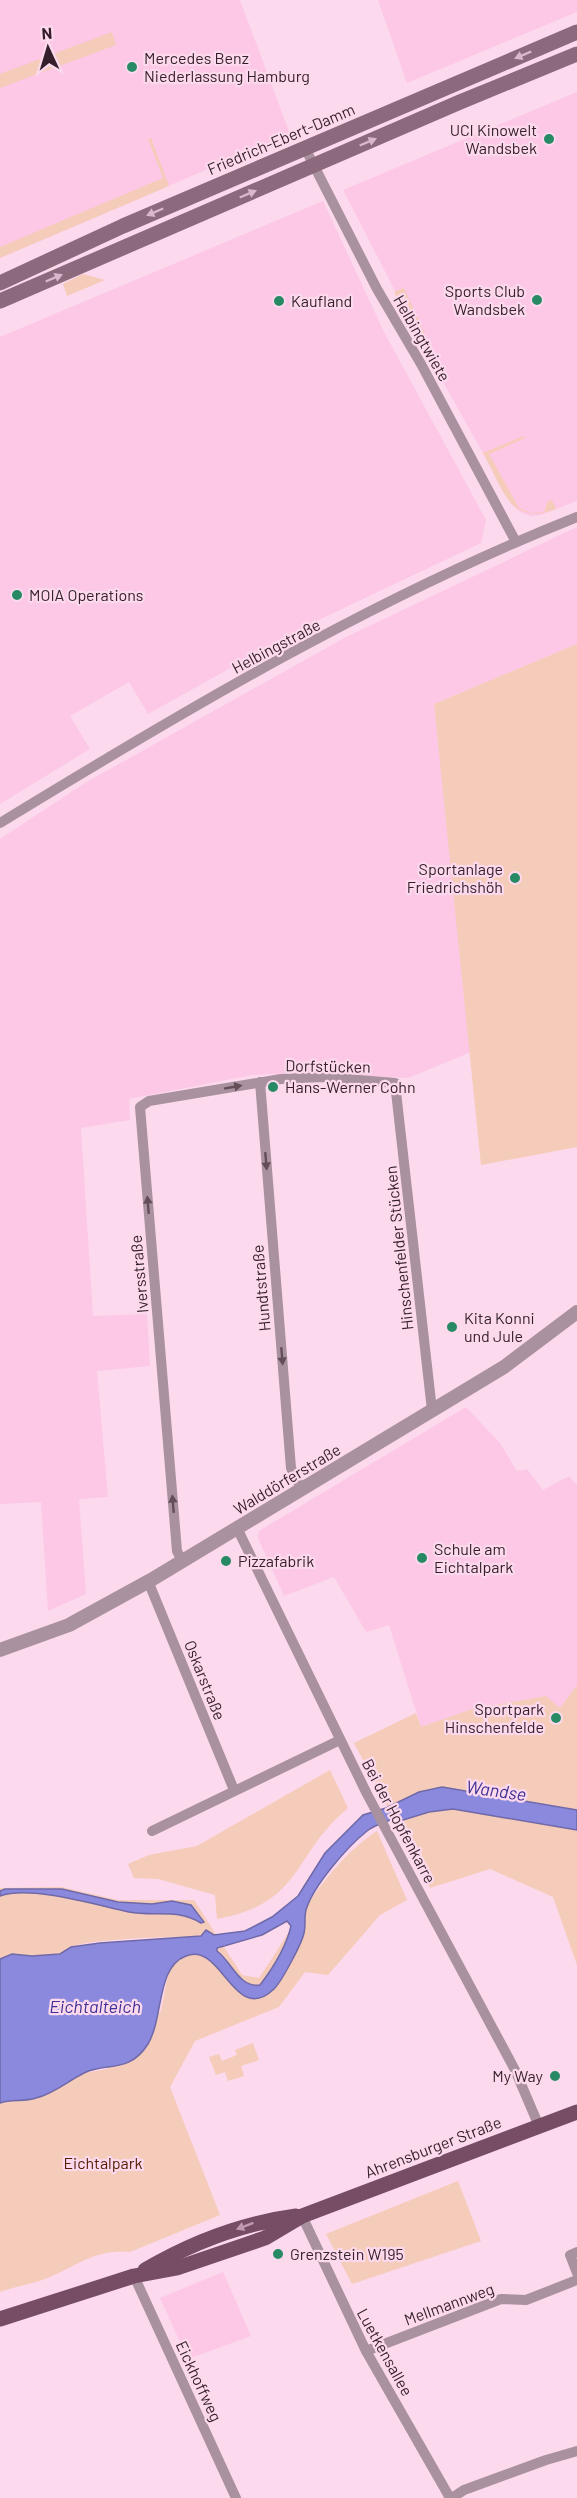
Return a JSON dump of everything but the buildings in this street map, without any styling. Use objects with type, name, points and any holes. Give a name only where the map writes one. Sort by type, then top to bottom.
[{"type":"main road","name":"Friedrich-Ebert-Damm","points":[[0,283],[123,226],[577,32]]},
{"type":"main road","points":[[0,301],[577,54]]},
{"type":"main road","name":"Ahrensburger Straße","points":[[0,2319],[135,2276],[168,2256],[259,2221],[302,2216],[577,2112]]},
{"type":"street","name":"Helbingtwiete","points":[[305,148],[381,297],[421,364],[516,542]]},
{"type":"street","name":"Helbingstraße","points":[[0,823],[154,729],[330,634],[516,542],[577,518]]},
{"type":"street","name":"Dorfstücken","points":[[260,1082],[322,1077],[395,1083]]},
{"type":"street","name":"Hundtstraße","points":[[260,1082],[291,1468],[302,1490]]},
{"type":"street","name":"Iversstraße","points":[[182,1561],[177,1551],[140,1107],[149,1101],[260,1082]]},
{"type":"street","name":"Hinschenfelder Stücken","points":[[395,1083],[432,1410]]},
{"type":"street","name":"Walddörferstraße","points":[[0,1650],[69,1625],[148,1581],[504,1367],[577,1312]]},
{"type":"street","name":"Bei der Hopfenkarre","points":[[237,1528],[374,1808],[515,2070],[539,2126]]},
{"type":"street","name":"Oskarstraße","points":[[148,1581],[234,1791]]},
{"type":"street","points":[[152,1831],[340,1740]]},
{"type":"street","name":"Luetkensallee","points":[[302,2216],[366,2350],[451,2498]]},
{"type":"street","points":[[577,2252],[570,2255],[577,2273]]},
{"type":"street","name":"Eickhoffweg","points":[[135,2276],[236,2498]]},
{"type":"street","name":"Mellmannweg","points":[[366,2350],[501,2299],[526,2300],[577,2280]]},
{"type":"street","points":[[451,2498],[464,2490],[577,2451]]},
{"type":"shaded area","name":"Mercedes Benz Niederlassung Hamburg","points":[[0,0],[240,0],[290,134],[0,258]]},
{"type":"shaded area","points":[[378,0],[577,0],[577,12],[407,83]]},
{"type":"shaded area","points":[[577,92],[577,501],[541,515],[531,516],[520,512],[512,505],[433,364],[343,190]]},
{"type":"shaded area","points":[[323,201],[384,332],[486,520],[481,543],[306,626],[148,714],[129,682],[70,716],[90,749],[0,804],[0,337]]},
{"type":"shaded area","points":[[577,527],[577,644],[434,704],[471,1052],[408,1078],[291,1073],[252,1075],[129,1099],[130,1120],[81,1128],[93,1316],[147,1314],[150,1366],[97,1371],[108,1497],[79,1499],[86,1594],[48,1611],[41,1502],[0,1504],[0,839],[85,783],[346,637]]},
{"type":"shaded area","name":"Schule am Eichtalpark","points":[[466,1407],[500,1443],[517,1471],[527,1469],[543,1490],[569,1476],[577,1485],[577,1685],[560,1709],[545,1696],[472,1709],[421,1727],[389,1625],[366,1632],[334,1577],[284,1596],[258,1538],[259,1531]]},
{"type":"shaded area","points":[[223,2272],[251,2336],[188,2359],[160,2298]]},
{"type":"green space","points":[[112,32],[116,45],[0,88],[0,74]]},
{"type":"green space","points":[[151,138],[169,186],[0,258],[0,247],[163,178],[148,139]]},
{"type":"green space","points":[[83,274],[105,280],[67,296],[63,284]]},
{"type":"green space","points":[[404,288],[434,354],[429,356],[394,292]]},
{"type":"green space","points":[[524,436],[525,438],[489,454],[519,508],[531,513],[518,508],[509,501],[483,453]]},
{"type":"green space","points":[[552,500],[556,509],[544,512],[548,501]]},
{"type":"green space","name":"Sportanlage Friedrichshöh","points":[[577,644],[577,1147],[481,1165],[434,704]]},
{"type":"green space","points":[[577,1685],[577,1965],[553,1897],[490,1869],[430,1888],[354,1743],[416,1713],[421,1727],[472,1709],[546,1696],[560,1708]]},
{"type":"green space","points":[[330,1770],[348,1808],[316,1842],[282,1889],[266,1901],[245,1912],[217,1919],[215,1895],[158,1879],[134,1878],[128,1864],[149,1855],[197,1846]]},
{"type":"green space","name":"Eichtalpark","points":[[377,1831],[407,1900],[380,1915],[328,1975],[305,1972],[279,2007],[195,2041],[170,2087],[220,2215],[130,2252],[118,2251],[88,2258],[44,2279],[0,2292],[0,2103],[34,2099],[84,2073],[107,2069],[161,2011],[169,1969],[184,1956],[188,1937],[109,1940],[71,1947],[60,1954],[14,1955],[0,1959],[0,1888],[61,1887],[118,1900],[194,1900],[242,1975],[259,1978],[326,1879],[358,1845]]},
{"type":"green space","points":[[253,2043],[259,2060],[241,2066],[244,2076],[228,2081],[225,2072],[216,2075],[209,2057],[219,2054],[222,2061],[237,2055],[235,2050]]},
{"type":"green space","points":[[458,2181],[481,2241],[352,2284],[326,2234]]},
{"type":"water","name":"Eichtalteich","points":[[442,1787],[577,1810],[577,1830],[453,1809],[429,1812],[400,1821],[395,1818],[377,1825],[350,1847],[316,1890],[306,1910],[305,1930],[300,1945],[274,1989],[260,1998],[248,1998],[238,1991],[209,1960],[198,1955],[186,1956],[176,1962],[170,1971],[165,1982],[153,2033],[148,2044],[133,2060],[118,2066],[84,2073],[42,2096],[0,2103],[0,1959],[12,1954],[32,1956],[60,1954],[71,1947],[100,1943],[201,1936],[206,1930],[214,1935],[245,1931],[272,1917],[298,1896],[325,1853],[363,1815],[386,1808],[419,1792]],"holes":[[[287,1921],[291,1926],[286,1942],[270,1972],[260,1985],[253,1985],[241,1978],[217,1951],[217,1948],[262,1935]]]},
{"type":"water","points":[[5,1889],[62,1889],[118,1902],[152,1904],[172,1901],[191,1905],[204,1922],[174,1914],[129,1912],[46,1894],[13,1893],[0,1896],[0,1891]]},
{"type":"place","name":"Mercedes Benz Niederlassung Hamburg","points":[[132,67]]},
{"type":"place","name":"UCI Kinowelt Wandsbek","points":[[549,139]]},
{"type":"place","name":"Sports Club Wandsbek","points":[[537,300]]},
{"type":"place","name":"Kaufland","points":[[279,301]]},
{"type":"place","name":"MOIA Operations","points":[[17,595]]},
{"type":"place","name":"Sportanlage Friedrichshöh","points":[[515,878]]},
{"type":"place","name":"Hans-Werner Cohn","points":[[273,1087]]},
{"type":"place","name":"Kita Konni und Jule","points":[[452,1327]]},
{"type":"place","name":"Schule am Eichtalpark","points":[[422,1558]]},
{"type":"place","name":"Pizzafabrik","points":[[226,1561]]},
{"type":"place","name":"Sportpark Hinschenfelde","points":[[556,1718]]},
{"type":"place","name":"My Way","points":[[555,2076]]},
{"type":"place","name":"Grenzstein W195","points":[[278,2254]]},
{"type":"water label","name":"Wandse","points":[[496,1791]]}]
